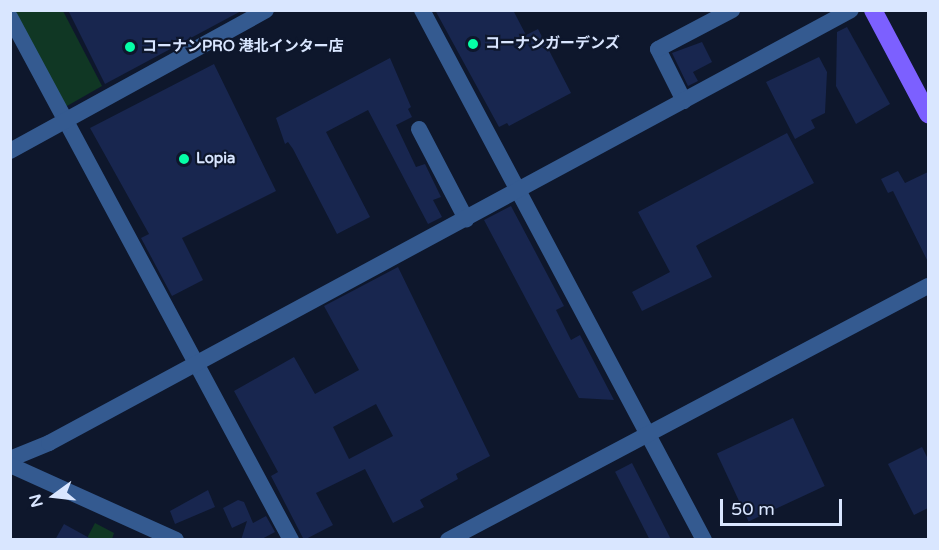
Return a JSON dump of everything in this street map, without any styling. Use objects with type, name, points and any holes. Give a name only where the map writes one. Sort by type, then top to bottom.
[{"type":"main road","points":[[873,10],[928,114]]},
{"type":"street","points":[[10,151],[266,10]]},
{"type":"street","points":[[422,10],[647,437],[704,540]]},
{"type":"street","points":[[684,101],[658,49],[732,10]]},
{"type":"street","points":[[10,459],[519,191],[852,10]]},
{"type":"street","points":[[10,17],[291,540]]},
{"type":"street","points":[[419,138],[466,219]]},
{"type":"street","points":[[448,540],[647,437],[928,286]]},
{"type":"street","points":[[10,465],[176,540]]},
{"type":"green space","points":[[13,11],[63,11],[102,86],[67,106],[60,101]]},
{"type":"green space","points":[[95,523],[114,533],[112,539],[86,540]]},
{"type":"building","name":"コーナンPRO 港北インター店","points":[[68,10],[243,10],[105,84]]},
{"type":"building","points":[[435,10],[513,10],[526,35],[538,29],[571,93],[509,126],[507,123],[499,127]]},
{"type":"building","points":[[847,27],[890,104],[856,124],[836,86],[837,32]]},
{"type":"building","points":[[702,42],[712,62],[693,72],[698,81],[688,86],[672,53]]},
{"type":"building","points":[[819,57],[827,72],[825,113],[811,120],[815,128],[795,139],[766,82]]},
{"type":"building","points":[[390,58],[411,107],[408,109],[412,117],[396,125],[416,167],[425,164],[441,197],[433,200],[442,217],[428,224],[368,110],[326,132],[370,217],[337,234],[293,149],[288,142],[285,144],[276,118]]},
{"type":"building","name":"Lopia","points":[[214,64],[276,191],[182,238],[203,280],[172,296],[141,238],[149,234],[90,128]]},
{"type":"building","points":[[787,133],[814,183],[696,246],[712,277],[642,311],[632,292],[670,272],[638,212]]},
{"type":"building","points":[[898,171],[905,183],[928,172],[928,262],[893,191],[888,193],[881,179]]},
{"type":"building","points":[[511,206],[564,306],[556,310],[571,340],[580,335],[614,400],[579,398],[553,350],[484,220]]},
{"type":"building","points":[[398,267],[490,456],[456,474],[458,479],[420,500],[424,507],[393,523],[365,469],[316,493],[333,525],[304,540],[271,476],[278,472],[234,391],[294,357],[315,394],[359,370],[324,306]],"holes":[[[376,404],[393,436],[349,459],[333,427]]]},
{"type":"building","points":[[793,418],[825,486],[749,521],[717,453]]},
{"type":"building","points":[[922,447],[928,459],[928,508],[914,515],[888,464]]},
{"type":"building","points":[[632,463],[671,540],[650,540],[615,472]]},
{"type":"building","points":[[208,490],[215,507],[175,524],[170,511]]},
{"type":"building","points":[[238,500],[244,502],[253,523],[266,516],[275,532],[260,540],[241,540],[247,521],[232,528],[223,508]]},
{"type":"building","points":[[64,524],[93,540],[55,540]]},
{"type":"place","name":"コーナンガーデンズ","points":[[473,44]]},
{"type":"place","name":"コーナンPRO 港北インター店","points":[[130,47]]},
{"type":"place","name":"Lopia","points":[[184,159]]}]
